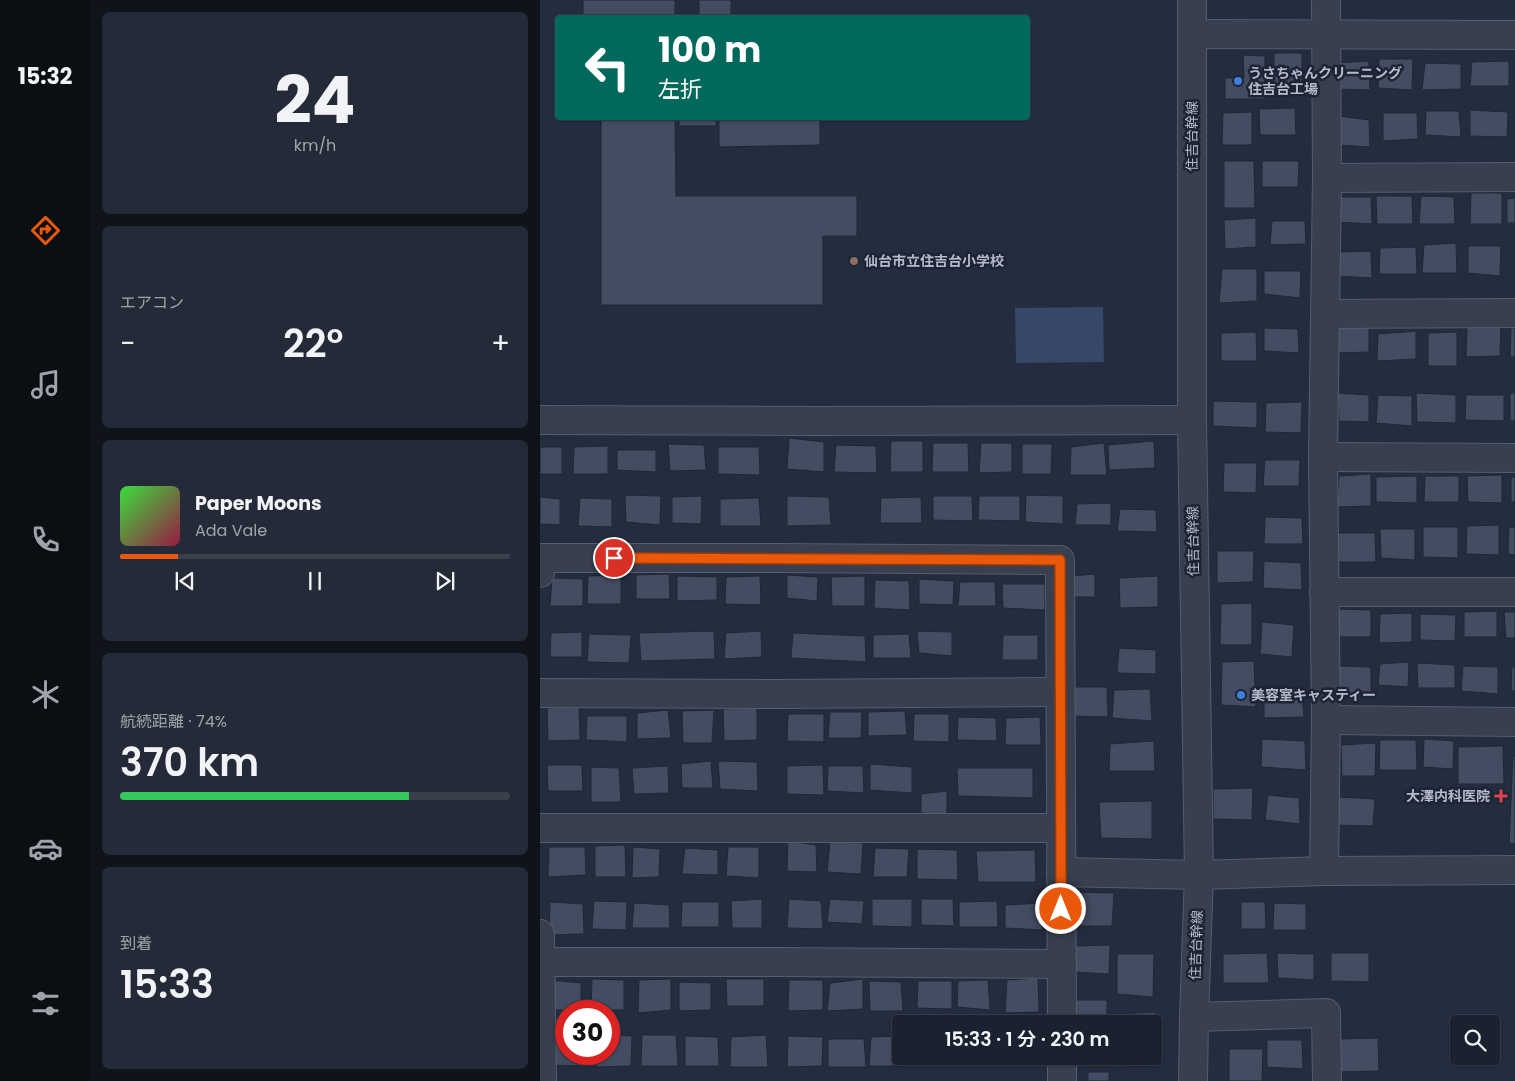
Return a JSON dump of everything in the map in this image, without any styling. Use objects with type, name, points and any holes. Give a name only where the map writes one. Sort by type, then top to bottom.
[{"type":"street","name":"住吉台幹線","points":[[1192,0],[1192,420],[1199,875],[1193,1081]]},
{"type":"street","points":[[1324,871],[1326,720],[1323,457],[1327,178],[1326,0]]},
{"type":"street","points":[[1192,34],[1515,34]]},
{"type":"street","points":[[1327,178],[1515,177]]},
{"type":"street","points":[[1325,314],[1515,313]]},
{"type":"street","points":[[540,420],[1192,420]]},
{"type":"street","points":[[1323,457],[1515,458]]},
{"type":"street","points":[[540,573],[540,558],[1060,560],[1062,1015]]},
{"type":"street","points":[[1324,592],[1515,592]]},
{"type":"street","points":[[540,693],[1060,692]]},
{"type":"street","points":[[1326,720],[1515,722]]},
{"type":"street","points":[[540,828],[1061,828]]},
{"type":"street","points":[[1061,872],[1199,875],[1324,871],[1515,870]]},
{"type":"street","points":[[540,934],[542,1081]]},
{"type":"street","points":[[541,962],[1062,964]]},
{"type":"street","points":[[1194,1017],[1326,1013],[1327,1081]]},
{"type":"street","points":[[1062,1065],[1062,1081]]},
{"type":"water","points":[[1103,307],[1104,362],[1016,363],[1015,308]]},
{"type":"building","points":[[583,0],[675,0],[675,15],[583,15]]},
{"type":"building","points":[[699,0],[731,0],[731,15],[699,15]]},
{"type":"building","points":[[1274,53],[1302,53],[1302,88],[1274,88]]},
{"type":"building","points":[[1243,55],[1265,56],[1265,99],[1225,99],[1225,78],[1244,78]]},
{"type":"building","points":[[1379,59],[1413,59],[1412,90],[1378,88]]},
{"type":"building","points":[[1369,61],[1370,90],[1336,89],[1335,63]]},
{"type":"building","points":[[1509,61],[1509,86],[1470,86],[1472,62]]},
{"type":"building","points":[[1425,63],[1461,64],[1461,89],[1422,90]]},
{"type":"building","points":[[1295,108],[1296,135],[1260,135],[1259,109]]},
{"type":"building","points":[[1470,110],[1508,112],[1507,137],[1470,136]]},
{"type":"building","points":[[1426,111],[1459,111],[1461,137],[1425,135]]},
{"type":"building","points":[[1252,112],[1252,145],[1222,145],[1223,113]]},
{"type":"building","points":[[1383,113],[1417,113],[1418,139],[1383,141]]},
{"type":"building","points":[[1339,116],[1369,120],[1370,147],[1338,145]]},
{"type":"building","points":[[601,120],[675,120],[676,196],[857,196],[857,236],[823,236],[823,305],[601,305]]},
{"type":"building","points":[[679,120],[716,120],[716,126],[679,126]]},
{"type":"building","points":[[719,120],[820,120],[820,145],[719,147]]},
{"type":"building","points":[[1224,161],[1254,161],[1255,208],[1224,208]]},
{"type":"building","points":[[1262,161],[1299,161],[1298,187],[1262,187]]},
{"type":"building","points":[[1471,193],[1502,193],[1502,224],[1470,224]]},
{"type":"building","points":[[1376,196],[1412,196],[1413,224],[1377,224]]},
{"type":"building","points":[[1421,196],[1454,197],[1455,224],[1419,224]]},
{"type":"building","points":[[1337,197],[1371,197],[1372,224],[1335,222]]},
{"type":"building","points":[[1515,198],[1515,223],[1507,223],[1507,199]]},
{"type":"building","points":[[1256,218],[1256,247],[1225,249],[1224,220]]},
{"type":"building","points":[[1272,221],[1305,221],[1306,244],[1270,245]]},
{"type":"building","points":[[1456,243],[1457,273],[1422,273],[1424,245]]},
{"type":"building","points":[[1468,246],[1501,246],[1500,276],[1468,273]]},
{"type":"building","points":[[1416,247],[1417,274],[1379,274],[1380,248]]},
{"type":"building","points":[[1371,251],[1372,278],[1336,276],[1337,252]]},
{"type":"building","points":[[1222,269],[1257,269],[1257,301],[1219,303]]},
{"type":"building","points":[[1264,271],[1301,271],[1300,298],[1264,294]]},
{"type":"building","points":[[1369,324],[1369,352],[1335,353],[1335,327]]},
{"type":"building","points":[[1501,325],[1500,356],[1466,357],[1467,327]]},
{"type":"building","points":[[1264,328],[1298,329],[1299,353],[1264,351]]},
{"type":"building","points":[[1511,328],[1515,328],[1515,357],[1510,357]]},
{"type":"building","points":[[1416,331],[1416,359],[1377,361],[1378,334]]},
{"type":"building","points":[[1256,332],[1257,361],[1221,361],[1221,333]]},
{"type":"building","points":[[1457,332],[1457,366],[1428,366],[1428,333]]},
{"type":"building","points":[[1338,393],[1369,395],[1369,422],[1339,421]]},
{"type":"building","points":[[1416,393],[1456,395],[1456,423],[1417,422]]},
{"type":"building","points":[[1510,393],[1515,393],[1515,421],[1510,421]]},
{"type":"building","points":[[1378,395],[1412,396],[1412,426],[1376,423]]},
{"type":"building","points":[[1466,395],[1504,395],[1504,421],[1465,420]]},
{"type":"building","points":[[1213,401],[1257,402],[1257,428],[1213,426]]},
{"type":"building","points":[[1302,402],[1301,433],[1265,432],[1266,403]]},
{"type":"building","points":[[789,438],[824,442],[824,472],[787,469]]},
{"type":"building","points":[[891,441],[923,441],[923,472],[890,472]]},
{"type":"building","points":[[1154,441],[1155,468],[1109,470],[1108,445]]},
{"type":"building","points":[[933,443],[968,443],[969,472],[932,472]]},
{"type":"building","points":[[981,443],[1012,443],[1012,472],[979,473]]},
{"type":"building","points":[[1104,443],[1107,475],[1070,475],[1071,447]]},
{"type":"building","points":[[668,444],[704,445],[706,470],[670,471]]},
{"type":"building","points":[[1022,444],[1052,444],[1051,474],[1022,474]]},
{"type":"building","points":[[836,445],[876,446],[877,473],[834,472]]},
{"type":"building","points":[[608,446],[608,474],[573,474],[574,447]]},
{"type":"building","points":[[540,447],[562,447],[562,474],[540,474]]},
{"type":"building","points":[[718,447],[759,447],[760,475],[718,474]]},
{"type":"building","points":[[617,450],[656,450],[656,472],[617,470]]},
{"type":"building","points":[[1265,460],[1300,460],[1299,486],[1263,486]]},
{"type":"building","points":[[1224,463],[1257,463],[1256,493],[1223,492]]},
{"type":"building","points":[[1371,474],[1371,506],[1337,507],[1339,476]]},
{"type":"building","points":[[1502,475],[1502,503],[1468,502],[1467,476]]},
{"type":"building","points":[[1417,476],[1417,503],[1376,502],[1376,477]]},
{"type":"building","points":[[1425,476],[1459,476],[1459,502],[1424,502]]},
{"type":"building","points":[[1511,477],[1515,477],[1515,502],[1511,502]]},
{"type":"building","points":[[625,495],[661,496],[660,525],[626,522]]},
{"type":"building","points":[[1026,495],[1063,496],[1063,524],[1025,522]]},
{"type":"building","points":[[702,496],[701,524],[672,523],[672,497]]},
{"type":"building","points":[[787,496],[829,497],[831,525],[787,526]]},
{"type":"building","points":[[933,496],[972,496],[973,521],[933,520]]},
{"type":"building","points":[[979,496],[1020,496],[1020,521],[978,520]]},
{"type":"building","points":[[540,497],[560,499],[560,525],[540,524]]},
{"type":"building","points":[[921,497],[922,523],[880,523],[881,498]]},
{"type":"building","points":[[580,498],[612,499],[612,527],[578,526]]},
{"type":"building","points":[[759,498],[761,526],[720,526],[720,499]]},
{"type":"building","points":[[1111,503],[1111,525],[1075,525],[1077,504]]},
{"type":"building","points":[[1120,509],[1156,510],[1157,532],[1117,531]]},
{"type":"building","points":[[1265,517],[1302,518],[1303,544],[1264,544]]},
{"type":"building","points":[[1499,525],[1499,555],[1466,554],[1467,526]]},
{"type":"building","points":[[1423,527],[1458,527],[1458,558],[1423,557]]},
{"type":"building","points":[[1509,527],[1515,527],[1515,555],[1508,554]]},
{"type":"building","points":[[1380,529],[1415,529],[1415,560],[1381,558]]},
{"type":"building","points":[[1334,533],[1375,533],[1376,562],[1334,562]]},
{"type":"building","points":[[1217,551],[1254,551],[1253,582],[1217,583]]},
{"type":"building","points":[[1264,561],[1301,563],[1302,590],[1263,588]]},
{"type":"building","points":[[669,574],[670,599],[636,599],[636,575]]},
{"type":"building","points":[[1095,574],[1095,597],[1071,597],[1071,576]]},
{"type":"building","points":[[621,575],[621,604],[587,604],[588,576]]},
{"type":"building","points":[[787,575],[818,577],[817,601],[787,598]]},
{"type":"building","points":[[677,576],[717,577],[717,600],[677,601]]},
{"type":"building","points":[[760,576],[761,605],[725,604],[726,577]]},
{"type":"building","points":[[865,576],[865,606],[832,606],[831,577]]},
{"type":"building","points":[[1158,576],[1158,607],[1120,608],[1119,578]]},
{"type":"building","points":[[552,578],[583,579],[583,606],[550,606]]},
{"type":"building","points":[[919,579],[954,581],[953,605],[919,604]]},
{"type":"building","points":[[875,580],[909,581],[910,610],[874,608]]},
{"type":"building","points":[[960,582],[995,582],[996,606],[958,606]]},
{"type":"building","points":[[1002,584],[1045,584],[1045,610],[1003,608]]},
{"type":"building","points":[[1252,603],[1252,645],[1220,645],[1221,604]]},
{"type":"building","points":[[1335,609],[1371,610],[1371,637],[1334,637]]},
{"type":"building","points":[[1497,611],[1497,637],[1464,637],[1464,612]]},
{"type":"building","points":[[1504,612],[1515,612],[1515,638],[1506,638]]},
{"type":"building","points":[[1412,613],[1412,642],[1379,643],[1380,614]]},
{"type":"building","points":[[1420,614],[1456,615],[1455,641],[1420,640]]},
{"type":"building","points":[[1262,622],[1294,625],[1292,657],[1260,654]]},
{"type":"building","points":[[714,631],[715,659],[641,661],[639,633]]},
{"type":"building","points":[[761,631],[762,657],[724,659],[726,633]]},
{"type":"building","points":[[917,631],[952,632],[952,656],[919,653]]},
{"type":"building","points":[[582,632],[582,657],[550,657],[551,633]]},
{"type":"building","points":[[793,633],[865,636],[866,662],[791,658]]},
{"type":"building","points":[[589,634],[631,635],[629,663],[587,662]]},
{"type":"building","points":[[909,634],[911,658],[873,658],[873,635]]},
{"type":"building","points":[[1003,635],[1038,635],[1038,660],[1002,660]]},
{"type":"building","points":[[1119,648],[1156,650],[1156,674],[1117,673]]},
{"type":"building","points":[[1254,661],[1256,707],[1221,705],[1222,662]]},
{"type":"building","points":[[1409,662],[1408,687],[1378,685],[1380,664]]},
{"type":"building","points":[[1417,663],[1455,665],[1455,688],[1418,688]]},
{"type":"building","points":[[1339,666],[1371,667],[1371,694],[1336,693]]},
{"type":"building","points":[[1463,666],[1498,667],[1498,694],[1461,691]]},
{"type":"building","points":[[1512,667],[1515,667],[1515,691],[1511,691]]},
{"type":"building","points":[[1067,687],[1107,687],[1108,717],[1067,716]]},
{"type":"building","points":[[1150,689],[1152,721],[1112,718],[1114,690]]},
{"type":"building","points":[[1264,690],[1302,692],[1304,717],[1264,718]]},
{"type":"building","points":[[579,706],[580,740],[548,741],[547,708]]},
{"type":"building","points":[[757,708],[757,740],[724,741],[723,709]]},
{"type":"building","points":[[668,710],[671,738],[637,739],[637,713]]},
{"type":"building","points":[[714,710],[712,743],[683,743],[682,711]]},
{"type":"building","points":[[905,711],[907,735],[868,736],[868,712]]},
{"type":"building","points":[[830,712],[862,712],[861,738],[828,738]]},
{"type":"building","points":[[788,714],[824,714],[824,742],[787,741]]},
{"type":"building","points":[[914,714],[949,714],[949,742],[913,741]]},
{"type":"building","points":[[587,716],[627,716],[627,742],[586,740]]},
{"type":"building","points":[[958,717],[996,718],[997,741],[957,740]]},
{"type":"building","points":[[1040,717],[1041,745],[1005,745],[1006,718]]},
{"type":"building","points":[[1262,739],[1305,741],[1306,770],[1261,767]]},
{"type":"building","points":[[1424,739],[1454,741],[1453,769],[1423,767]]},
{"type":"building","points":[[1380,740],[1416,740],[1417,770],[1379,770]]},
{"type":"building","points":[[1154,741],[1155,771],[1109,771],[1110,744]]},
{"type":"building","points":[[1376,743],[1375,776],[1342,776],[1341,745]]},
{"type":"building","points":[[1503,746],[1504,784],[1458,784],[1458,747]]},
{"type":"building","points":[[1513,756],[1515,756],[1515,844],[1509,843]]},
{"type":"building","points":[[711,761],[713,788],[682,788],[681,764]]},
{"type":"building","points":[[718,761],[757,762],[758,791],[720,789]]},
{"type":"building","points":[[870,764],[912,767],[912,793],[870,790]]},
{"type":"building","points":[[547,765],[582,765],[583,791],[548,791]]},
{"type":"building","points":[[823,765],[824,795],[787,794],[787,766]]},
{"type":"building","points":[[668,766],[669,793],[634,794],[632,768]]},
{"type":"building","points":[[828,766],[863,766],[864,793],[827,791]]},
{"type":"building","points":[[591,767],[619,768],[621,802],[591,802]]},
{"type":"building","points":[[957,768],[1033,768],[1033,798],[958,796]]},
{"type":"building","points":[[1253,788],[1252,820],[1213,819],[1213,789]]},
{"type":"building","points":[[947,791],[947,815],[921,813],[921,794]]},
{"type":"building","points":[[1268,795],[1299,798],[1300,824],[1265,820]]},
{"type":"building","points":[[1337,797],[1375,799],[1373,826],[1335,825]]},
{"type":"building","points":[[1152,801],[1152,839],[1101,838],[1099,802]]},
{"type":"building","points":[[788,841],[816,845],[817,872],[787,871]]},
{"type":"building","points":[[830,842],[863,843],[861,874],[827,872]]},
{"type":"building","points":[[625,845],[626,877],[595,877],[595,846]]},
{"type":"building","points":[[549,847],[585,847],[586,875],[548,877]]},
{"type":"building","points":[[633,847],[660,849],[659,877],[632,878]]},
{"type":"building","points":[[728,847],[759,847],[759,878],[726,876]]},
{"type":"building","points":[[685,848],[718,850],[718,875],[682,874]]},
{"type":"building","points":[[875,848],[909,849],[907,877],[873,877]]},
{"type":"building","points":[[917,849],[957,850],[958,880],[917,879]]},
{"type":"building","points":[[1035,850],[1036,882],[978,882],[976,851]]},
{"type":"building","points":[[1075,892],[1114,893],[1112,926],[1076,926]]},
{"type":"building","points":[[762,899],[762,928],[732,928],[731,901]]},
{"type":"building","points":[[789,899],[821,901],[823,929],[787,928]]},
{"type":"building","points":[[830,899],[864,901],[862,924],[827,922]]},
{"type":"building","points":[[872,899],[912,899],[912,927],[872,926]]},
{"type":"building","points":[[921,899],[953,899],[954,926],[921,925]]},
{"type":"building","points":[[594,901],[627,902],[626,930],[592,929]]},
{"type":"building","points":[[997,901],[998,927],[959,927],[959,902]]},
{"type":"building","points":[[550,902],[583,904],[584,934],[549,935]]},
{"type":"building","points":[[682,902],[719,902],[719,927],[681,927]]},
{"type":"building","points":[[1241,902],[1265,902],[1266,929],[1241,929]]},
{"type":"building","points":[[634,903],[669,905],[670,928],[632,928]]},
{"type":"building","points":[[1042,903],[1042,930],[1005,928],[1005,905]]},
{"type":"building","points":[[1274,903],[1306,904],[1306,930],[1273,930]]},
{"type":"building","points":[[1110,945],[1109,974],[1074,972],[1075,946]]},
{"type":"building","points":[[1267,953],[1269,983],[1223,983],[1223,954]]},
{"type":"building","points":[[1277,953],[1314,954],[1314,980],[1278,978]]},
{"type":"building","points":[[1331,953],[1369,953],[1369,982],[1331,981]]},
{"type":"building","points":[[1117,954],[1154,954],[1153,997],[1117,994]]},
{"type":"building","points":[[1038,978],[1039,1012],[1005,1013],[1007,980]]},
{"type":"building","points":[[592,979],[624,980],[624,1010],[620,1010],[620,1000],[591,1000]]},
{"type":"building","points":[[671,979],[671,1010],[638,1013],[639,980]]},
{"type":"building","points":[[726,979],[764,979],[764,1006],[727,1006]]},
{"type":"building","points":[[863,979],[863,1009],[827,1011],[830,983]]},
{"type":"building","points":[[551,980],[581,983],[581,1000],[555,1000],[555,1010],[550,1010]]},
{"type":"building","points":[[789,980],[823,980],[823,1010],[788,1011]]},
{"type":"building","points":[[988,980],[990,1010],[957,1007],[958,981]]},
{"type":"building","points":[[869,981],[901,982],[903,1011],[870,1011]]},
{"type":"building","points":[[918,981],[952,981],[952,1009],[917,1008]]},
{"type":"building","points":[[679,982],[711,983],[711,1010],[679,1011]]},
{"type":"building","points":[[1067,1000],[1107,1000],[1107,1015],[1066,1015]]},
{"type":"building","points":[[1155,1012],[1155,1015],[1117,1014]]},
{"type":"building","points":[[620,1035],[632,1036],[631,1066],[596,1067],[596,1065],[620,1065]]},
{"type":"building","points":[[642,1035],[676,1035],[678,1066],[641,1066]]},
{"type":"building","points":[[766,1035],[768,1067],[730,1067],[731,1037]]},
{"type":"building","points":[[685,1036],[718,1037],[719,1066],[685,1066]]},
{"type":"building","points":[[788,1036],[823,1037],[822,1066],[787,1067]]},
{"type":"building","points":[[892,1036],[892,1065],[907,1066],[869,1066],[871,1037]]},
{"type":"building","points":[[1378,1038],[1379,1071],[1338,1072],[1337,1039]]},
{"type":"building","points":[[555,1039],[555,1065],[586,1066],[549,1065],[549,1040]]},
{"type":"building","points":[[828,1039],[864,1039],[866,1067],[828,1067]]},
{"type":"building","points":[[1267,1040],[1302,1040],[1303,1069],[1267,1067]]},
{"type":"building","points":[[1229,1049],[1263,1049],[1262,1081],[1229,1081]]},
{"type":"building","points":[[1116,1065],[1155,1065],[1155,1066],[1116,1067]]},
{"type":"building","points":[[1088,1072],[1109,1072],[1109,1081],[1088,1081]]},
{"type":"place","name":"うさちゃんクリーニング 住吉台工場","points":[[1238,81]]},
{"type":"place","name":"仙台市立住吉台小学校","points":[[854,261]]},
{"type":"place","name":"美容室キャスティー","points":[[1241,695]]},
{"type":"place","name":"大澤内科医院","points":[[1501,796]]},
{"type":"route","points":[[614,558],[1060,560],[1061,909]]}]
